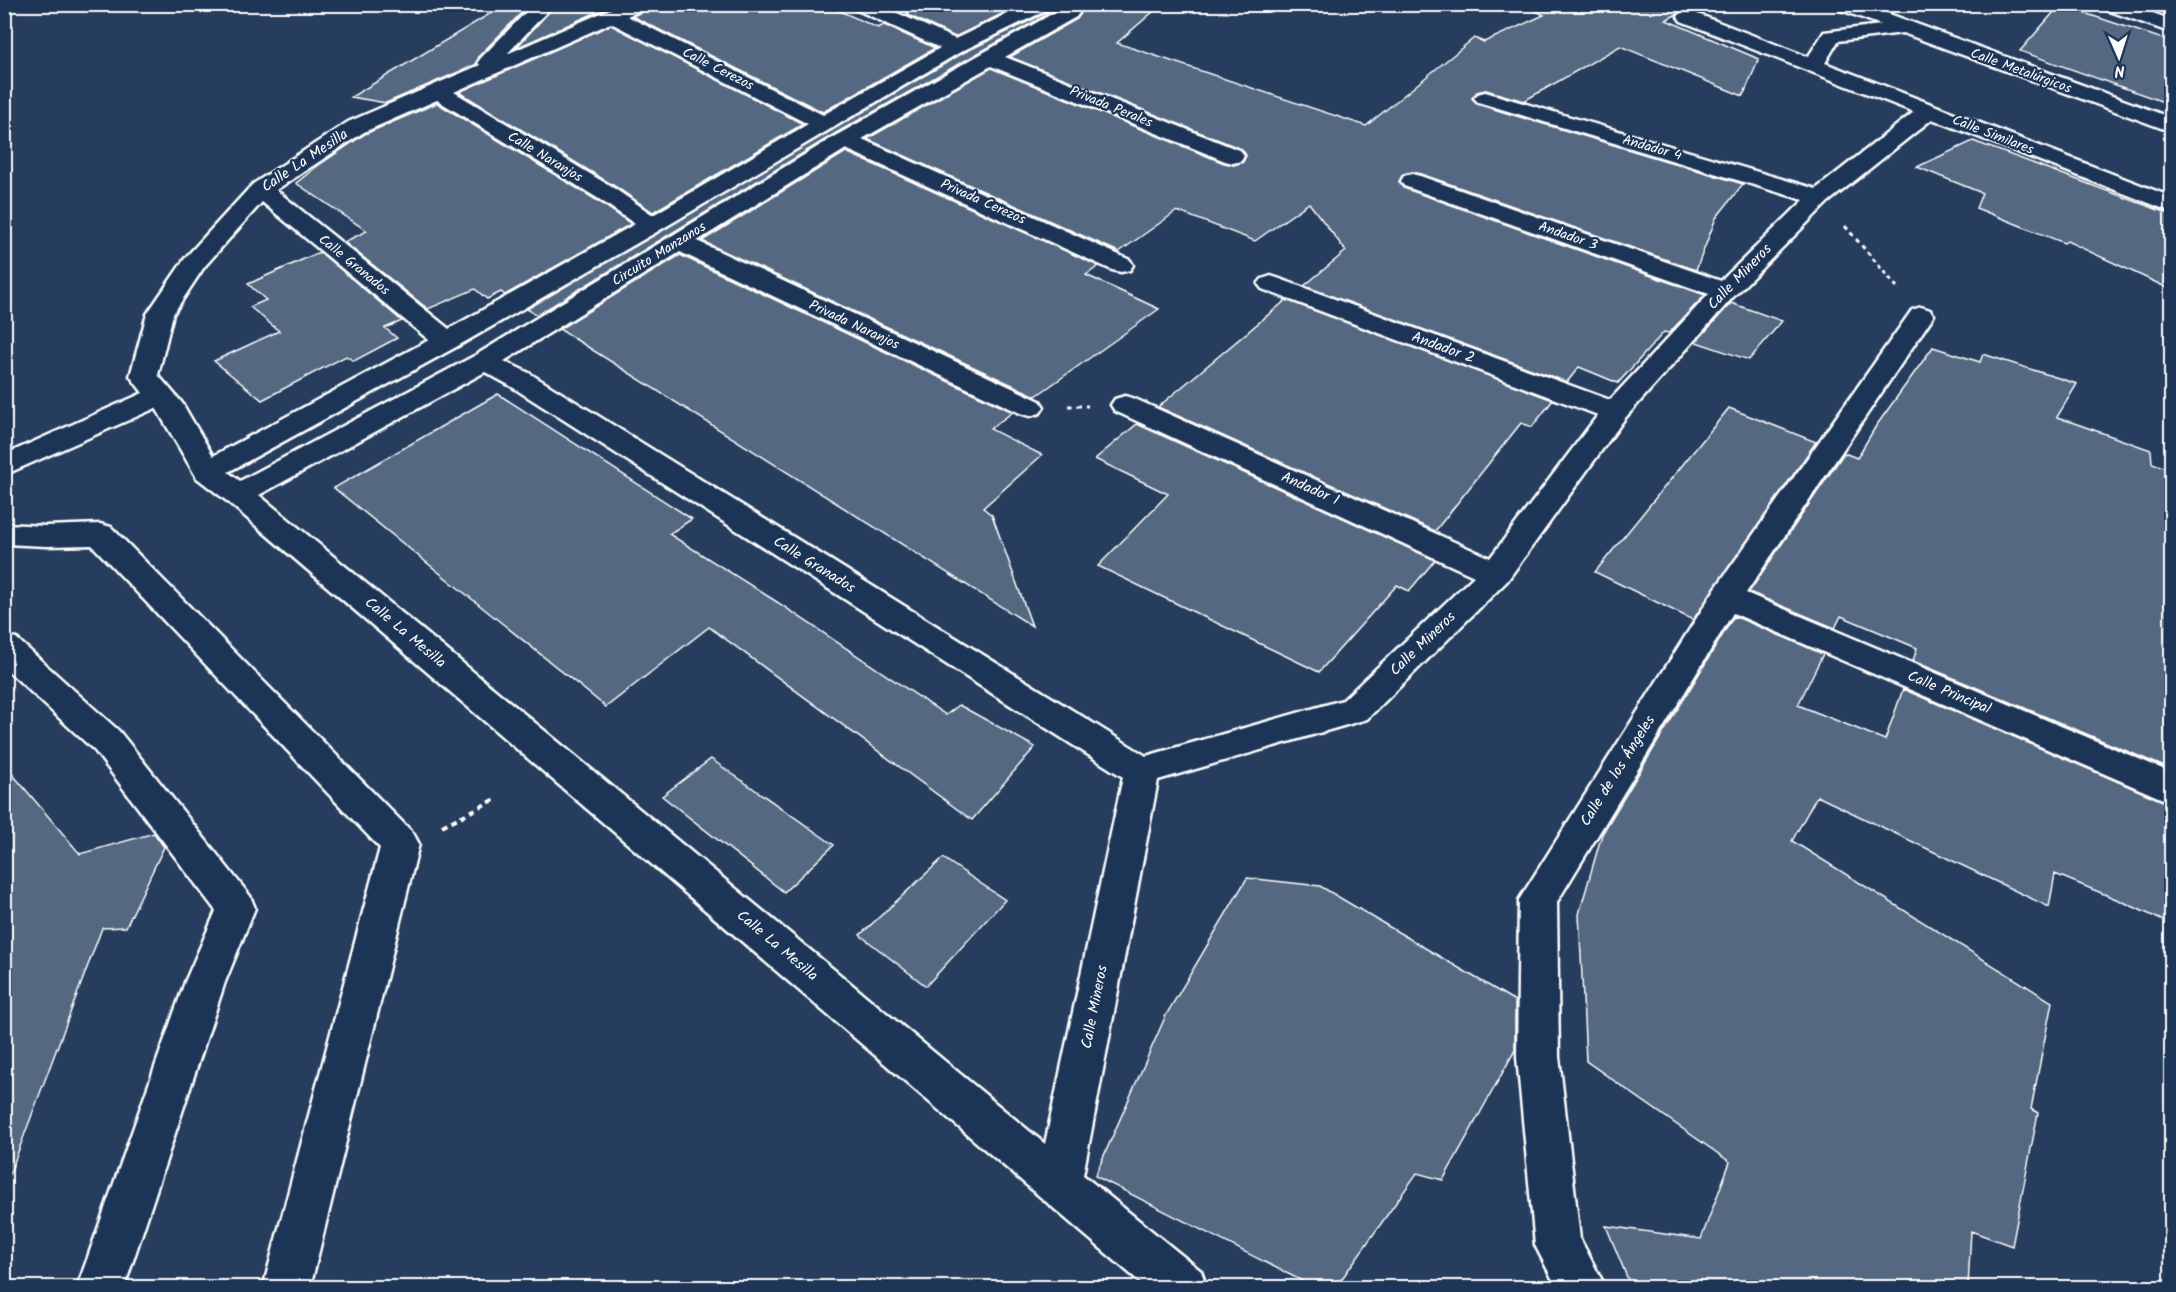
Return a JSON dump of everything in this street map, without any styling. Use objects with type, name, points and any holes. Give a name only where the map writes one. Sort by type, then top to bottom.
[{"type":"street","points":[[477,74],[545,4]]},
{"type":"street","points":[[860,4],[955,47]]},
{"type":"street","name":"Circuito Manzanos","points":[[207,471],[447,341],[652,225],[822,123],[955,47],[1045,4]]},
{"type":"street","name":"Circuito Manzanos","points":[[238,494],[485,361],[845,140],[1069,13],[1068,4]]},
{"type":"street","points":[[2108,4],[2172,27]]},
{"type":"street","name":"Calle Metalúrgicos","points":[[1848,6],[2172,126]]},
{"type":"street","name":"Calle La Mesilla","points":[[626,11],[356,127],[261,189],[195,262],[160,314],[144,376],[172,409],[207,471],[238,494],[563,764],[1059,1185],[1184,1287]]},
{"type":"street","name":"Calle Cerezos","points":[[626,11],[822,123]]},
{"type":"street","name":"Calle Similares","points":[[1688,17],[1814,64],[2172,205]]},
{"type":"street","points":[[1814,64],[1832,36],[1904,28]]},
{"type":"street","name":"Privada Perales","points":[[990,58],[1233,156]]},
{"type":"street","name":"Calle Naranjos","points":[[437,91],[607,194],[652,225]]},
{"type":"street","name":"Andador 4","points":[[1485,98],[1820,197]]},
{"type":"street","name":"Calle Mineros","points":[[1059,1185],[1142,771],[1355,710],[1496,573],[1615,412],[1725,291],[1820,197],[1930,110]]},
{"type":"street","name":"Privada Cerezos","points":[[845,140],[1121,265]]},
{"type":"street","name":"Andador 3","points":[[1412,181],[1725,291]]},
{"type":"street","name":"Calle Granados","points":[[261,189],[447,341]]},
{"type":"street","name":"Privada Naranjos","points":[[679,242],[1030,407]]},
{"type":"street","name":"Andador 2","points":[[1271,284],[1615,412]]},
{"type":"street","name":"Calle de los Ángeles","points":[[1582,1287],[1558,1245],[1538,1056],[1538,900],[1726,597],[1921,315]]},
{"type":"street","name":"Calle Granados","points":[[485,361],[519,379],[1142,771]]},
{"type":"street","points":[[4,466],[161,395]]},
{"type":"street","name":"Andador 1","points":[[1125,405],[1496,573]]},
{"type":"street","points":[[4,534],[46,536],[100,534],[400,844],[286,1287]]},
{"type":"street","name":"Calle Principal","points":[[1726,597],[2172,789]]},
{"type":"street","points":[[4,647],[107,741],[236,908],[205,982],[100,1287]]},
{"type":"path","points":[[1820,197],[1921,315]]},
{"type":"path","points":[[1030,407],[1125,405]]},
{"type":"path","points":[[440,826],[498,798]]},
{"type":"building","points":[[506,4],[530,4],[479,56],[477,64],[386,103],[351,97]]},
{"type":"building","points":[[556,4],[615,4],[516,48]]},
{"type":"building","points":[[650,4],[824,4],[878,28],[884,25],[935,48],[823,112],[632,16],[647,10]]},
{"type":"building","points":[[926,4],[1022,4],[955,37],[906,14]]},
{"type":"building","points":[[1052,4],[1057,4],[1057,9],[836,133],[537,315],[527,309],[963,53],[1048,12]]},
{"type":"building","points":[[1081,4],[1162,4],[1117,43],[1366,126],[1474,38],[1484,42],[1544,15],[1522,4],[1695,4],[1666,20],[1759,59],[1743,96],[1620,46],[1524,101],[1486,90],[1477,92],[1472,98],[1477,104],[1743,184],[1716,218],[1696,270],[1421,174],[1413,172],[1403,174],[1399,182],[1403,188],[1705,295],[1669,333],[1664,332],[1618,383],[1579,367],[1567,382],[1304,286],[1346,251],[1309,203],[1255,241],[1177,211],[1119,252],[867,139],[991,68],[1224,163],[1234,165],[1243,162],[1246,155],[1242,149],[1010,57],[1077,19],[1081,13]]},
{"type":"building","points":[[2060,5],[2172,42],[2172,105],[2020,51]]},
{"type":"building","points":[[611,25],[803,124],[653,212],[459,92]]},
{"type":"building","points":[[437,103],[598,201],[631,224],[505,295],[501,292],[487,299],[475,289],[428,309],[344,242],[367,231],[296,183],[365,134]]},
{"type":"building","points":[[1973,141],[2172,215],[2172,290],[2067,241],[2064,243],[1976,208],[1982,193],[1917,167]]},
{"type":"building","points":[[846,152],[1099,266],[1086,275],[1159,309],[1036,396],[702,241]]},
{"type":"building","points":[[320,252],[402,321],[385,328],[397,338],[354,361],[346,356],[262,400],[214,361],[279,331],[250,307],[266,300],[248,284]]},
{"type":"building","points":[[680,255],[1013,412],[990,429],[1042,455],[983,508],[992,515],[1032,626],[559,329]]},
{"type":"building","points":[[1286,300],[1553,400],[1532,427],[1521,423],[1435,531],[1158,407]]},
{"type":"building","points":[[1731,303],[1782,321],[1749,360],[1696,342]]},
{"type":"building","points":[[1933,347],[1980,362],[1983,354],[2077,384],[2057,417],[2151,450],[2152,463],[2172,470],[2172,770],[1913,661],[1917,648],[1841,616],[1835,628],[1749,592],[1844,453],[1857,458],[1876,426]]},
{"type":"building","points":[[498,394],[692,519],[669,534],[777,602],[946,715],[959,705],[1035,747],[972,820],[709,627],[606,707],[334,488]]},
{"type":"building","points":[[1729,408],[1816,442],[1693,620],[1595,572]]},
{"type":"building","points":[[1137,424],[1435,560],[1409,591],[1397,585],[1319,672],[1098,566],[1168,494],[1095,459]]},
{"type":"building","points":[[1734,616],[1823,654],[1798,705],[1885,740],[1903,689],[2172,805],[2172,925],[2055,874],[2049,907],[1817,796],[1792,841],[2052,1002],[2031,1109],[2038,1113],[2012,1246],[1971,1231],[1968,1287],[1631,1287],[1606,1226],[1701,1239],[1730,1162],[1586,1061],[1579,914],[1602,834]]},
{"type":"building","points":[[711,759],[834,845],[784,892],[662,796]]},
{"type":"building","points":[[4,764],[80,854],[154,833],[164,847],[126,927],[102,928],[9,1176],[4,1175]]},
{"type":"building","points":[[943,858],[1005,900],[926,986],[860,935]]},
{"type":"building","points":[[1247,878],[1320,886],[1515,1001],[1515,1050],[1443,1180],[1417,1173],[1336,1287],[1314,1287],[1095,1176],[1166,1015]]}]
